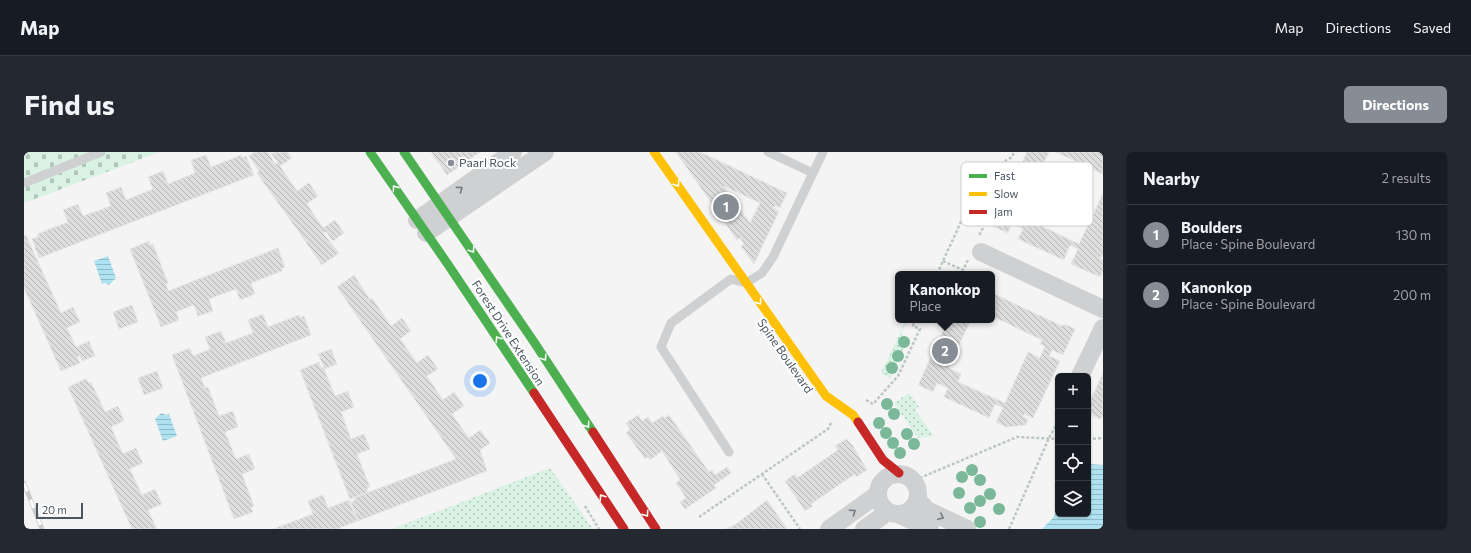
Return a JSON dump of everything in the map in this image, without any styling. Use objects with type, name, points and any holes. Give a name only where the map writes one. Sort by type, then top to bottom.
[{"type":"street","name":"Forest Drive Extension","points":[[370,152],[422,226],[624,529]]},
{"type":"street","name":"Forest Drive Extension","points":[[404,152],[534,342],[656,529]]},
{"type":"street","points":[[445,211],[513,152]]},
{"type":"street","points":[[422,226],[545,152]]},
{"type":"street","name":"Spine Boulevard","points":[[643,152],[739,281]]},
{"type":"street","name":"Spine Boulevard","points":[[654,152],[816,401],[839,406]]},
{"type":"street","points":[[977,250],[1103,310]]},
{"type":"street","points":[[1081,373],[1103,328]]},
{"type":"street","points":[[839,406],[853,415],[884,460],[894,482],[919,493],[916,505],[908,512],[893,513],[864,529]]},
{"type":"street","points":[[894,482],[881,504],[893,513],[930,529]]},
{"type":"street","points":[[829,529],[894,482]]},
{"type":"street","points":[[918,500],[927,510],[967,529]]},
{"type":"lane","points":[[24,183],[101,152]]},
{"type":"lane","points":[[768,152],[813,173]]},
{"type":"lane","points":[[729,452],[661,347],[671,323],[739,281],[762,273],[773,258],[823,152]]},
{"type":"path","points":[[1003,162],[1012,157],[1014,152]]},
{"type":"path","points":[[938,271],[961,222]]},
{"type":"path","points":[[943,261],[963,270],[977,250],[986,226]]},
{"type":"path","points":[[860,397],[874,404],[898,376],[920,329],[913,326],[914,323]]},
{"type":"path","points":[[699,517],[828,429],[839,406]]},
{"type":"path","points":[[1009,529],[1055,427]]},
{"type":"path","points":[[894,482],[1017,437],[1055,439]]},
{"type":"path","points":[[1091,439],[1103,438]]},
{"type":"path","points":[[762,474],[800,529]]},
{"type":"green space","points":[[24,152],[160,152],[24,203]]},
{"type":"green space","points":[[905,323],[906,323],[901,334],[908,338],[890,378],[881,373]]},
{"type":"green space","points":[[909,393],[919,407],[915,410],[934,436],[918,438],[894,403]]},
{"type":"green space","points":[[550,468],[593,529],[392,529]]},
{"type":"water","points":[[108,256],[116,278],[109,285],[105,283],[102,284],[94,261]]},
{"type":"water","points":[[161,413],[166,415],[169,414],[177,436],[163,441],[155,419]]},
{"type":"water","points":[[1091,464],[1103,465],[1103,529],[1042,529],[1055,514],[1055,517],[1091,517]]},
{"type":"building","points":[[255,152],[268,152],[275,164],[278,163],[271,153],[287,152],[292,158],[280,166],[297,191],[309,183],[318,196],[307,204],[323,228],[335,220],[344,233],[333,241],[326,232],[323,233],[339,253],[322,265],[257,173],[259,171],[249,156]]},
{"type":"building","name":"Paarl Rock","points":[[431,152],[480,152],[447,175]]},
{"type":"building","points":[[676,152],[700,152],[787,193],[780,208],[775,206],[773,208],[779,211],[754,264],[741,246],[744,244],[740,238],[737,240]],"holes":[[[724,186],[760,203],[750,223]]]},
{"type":"building","points":[[1027,152],[1049,152],[1044,162],[1022,162]]},
{"type":"building","points":[[1056,152],[1103,152],[1103,174],[1093,169],[1093,162],[1077,162]]},
{"type":"building","points":[[206,155],[211,167],[241,155],[242,158],[246,156],[254,175],[39,258],[32,239],[38,237],[37,234],[68,222],[63,210],[78,204],[83,216],[111,206],[106,193],[121,187],[126,200],[153,189],[148,177],[163,171],[168,184],[195,173],[191,160]]},
{"type":"building","points":[[1103,193],[1103,257],[1101,256],[1100,259],[1103,260],[1103,270],[1100,277],[1071,264],[1078,249],[1070,245],[1064,260],[1018,239],[1023,229],[1016,226],[1041,226],[1079,244],[1087,226],[1093,226],[1093,214]]},
{"type":"building","points":[[992,226],[1011,226],[1008,233]]},
{"type":"building","points":[[26,235],[61,313],[73,307],[80,322],[67,328],[76,347],[89,341],[95,356],[82,361],[80,356],[77,357],[80,363],[61,371],[24,288],[24,236]]},
{"type":"building","points":[[149,241],[150,245],[153,244],[168,283],[166,284],[168,291],[278,248],[285,267],[281,269],[282,271],[251,283],[255,294],[240,300],[236,289],[209,299],[213,311],[198,316],[194,305],[176,312],[179,320],[161,327],[130,249]]},
{"type":"building","points":[[354,275],[370,300],[372,298],[391,326],[402,318],[411,331],[400,339],[417,363],[428,355],[438,369],[427,376],[443,400],[454,392],[464,406],[452,414],[469,438],[480,430],[490,443],[480,450],[487,471],[358,521],[351,502],[355,501],[354,498],[456,459],[337,287]]},
{"type":"building","points":[[995,294],[1062,326],[1064,324],[1075,329],[1063,355],[1052,350],[1049,356],[1060,361],[1033,418],[1024,414],[1023,417],[1028,419],[1026,425],[1006,427],[996,422],[1003,408],[995,404],[989,418],[944,397],[948,388],[937,383],[933,392],[918,385],[947,323],[970,323],[948,368],[961,374],[958,382],[1005,403],[1028,352],[1040,358],[1045,346],[1040,344],[1042,340],[995,317]]},
{"type":"building","points":[[132,305],[138,322],[119,329],[113,312]]},
{"type":"building","points":[[263,314],[268,327],[299,315],[300,318],[304,316],[311,335],[201,378],[205,388],[208,387],[219,416],[233,411],[238,427],[225,432],[236,459],[249,454],[255,469],[242,474],[254,506],[251,508],[253,512],[234,519],[172,355],[190,348],[193,356],[210,349],[205,337],[221,331],[226,343],[253,333],[248,320]]},
{"type":"building","points":[[331,349],[337,364],[324,369],[335,396],[348,391],[354,407],[341,412],[351,439],[364,434],[370,449],[357,454],[370,487],[367,488],[368,492],[350,499],[300,370],[319,362],[321,368],[324,367],[318,354]]},
{"type":"building","points":[[157,371],[163,388],[144,395],[138,378]]},
{"type":"building","points":[[1103,373],[1103,416],[1100,419],[1091,414],[1091,399]]},
{"type":"building","points":[[86,379],[89,383],[91,382],[105,412],[118,406],[124,421],[111,427],[123,454],[136,448],[143,463],[130,469],[142,495],[155,489],[162,504],[148,510],[157,529],[132,529],[68,387]]},
{"type":"building","points":[[638,415],[642,421],[648,417],[652,423],[663,416],[665,418],[669,415],[709,472],[712,470],[715,475],[727,467],[731,473],[714,485],[716,488],[685,509],[680,502],[686,498],[676,483],[680,479],[662,451],[650,460],[648,457],[645,459],[626,433],[630,429],[626,423]]},
{"type":"building","points":[[846,439],[853,446],[867,470],[856,477],[855,474],[811,504],[813,506],[805,511],[785,481],[795,474],[797,478],[838,450],[835,446]]},
{"type":"building","points":[[323,495],[328,508],[349,500],[357,521],[337,529],[273,529],[313,514],[308,501]]},
{"type":"building","points":[[767,500],[787,529],[726,529],[736,524]]},
{"type":"railway","points":[[24,483],[42,529]]},
{"type":"traffic: fast","points":[[370,152],[447,263],[534,393]]},
{"type":"traffic: fast","points":[[404,152],[534,342],[593,432]]},
{"type":"traffic: slow","points":[[654,152],[826,396],[853,415],[858,422]]},
{"type":"traffic: jam","points":[[534,393],[624,529]]},
{"type":"traffic: jam","points":[[858,422],[883,460],[899,473]]},
{"type":"traffic: jam","points":[[593,432],[656,529]]},
{"type":"place","name":"Paarl Rock","points":[[451,163]]},
{"type":"place","name":"Boulders","points":[[726,207]]},
{"type":"place","name":"Kanonkop","points":[[945,351]]}]
